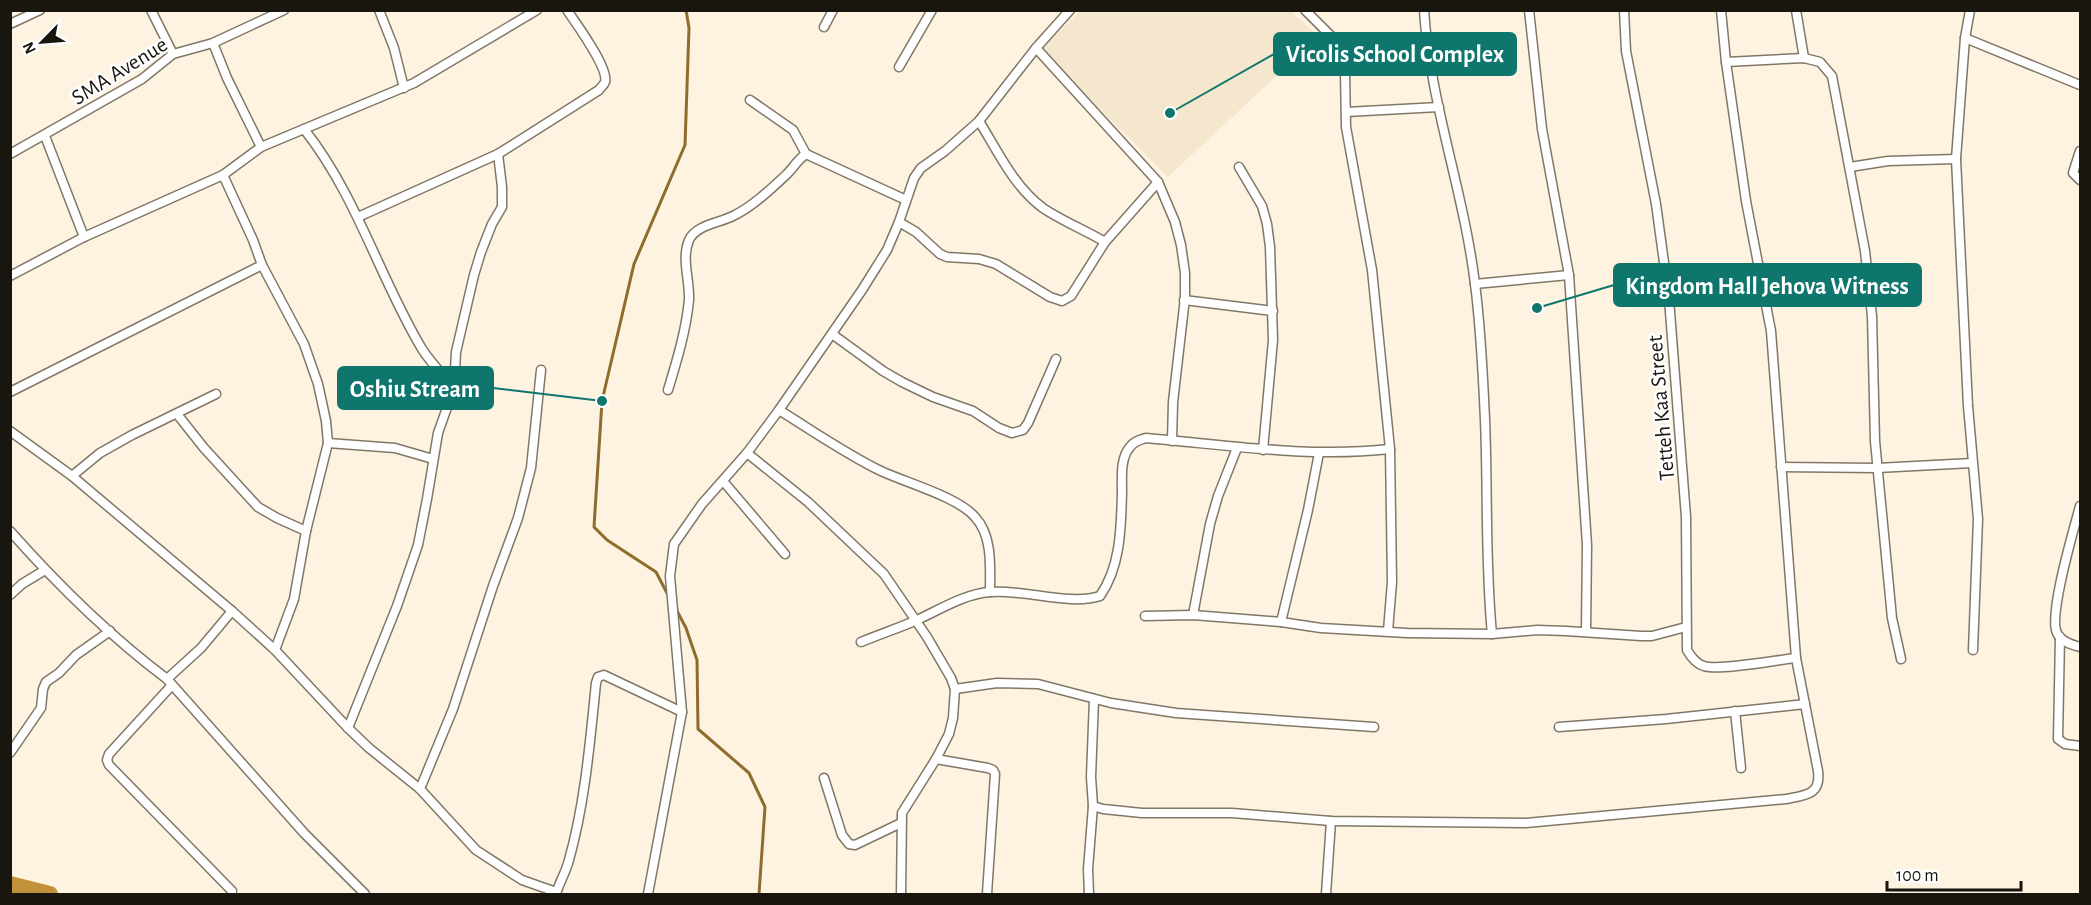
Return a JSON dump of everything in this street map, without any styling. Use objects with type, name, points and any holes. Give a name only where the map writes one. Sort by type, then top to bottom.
[{"type":"street","points":[[10,24],[40,10]]},
{"type":"street","points":[[151,10],[173,54]]},
{"type":"street","name":"SMA Avenue","points":[[10,154],[142,79],[173,54],[213,43],[284,10]]},
{"type":"street","points":[[379,10],[394,48],[404,88]]},
{"type":"street","points":[[10,276],[84,237],[223,175],[261,147],[404,88],[537,10]]},
{"type":"street","points":[[358,218],[498,154],[599,90],[605,82],[604,74],[586,36],[567,10]]},
{"type":"street","points":[[824,27],[833,10]]},
{"type":"street","points":[[899,67],[932,10]]},
{"type":"street","points":[[648,894],[682,712],[670,576],[674,544],[702,504],[747,453],[779,410],[887,250],[914,177],[921,168],[945,151],[979,121],[1036,48],[1070,10]]},
{"type":"street","points":[[1305,10],[1332,37],[1341,54],[1345,72],[1349,148],[1372,270],[1390,449],[1392,582],[1388,631]]},
{"type":"street","points":[[1424,10],[1425,32],[1472,257],[1475,284],[1485,421],[1488,591],[1492,634]]},
{"type":"street","points":[[1529,10],[1542,129],[1569,275],[1587,545],[1586,632]]},
{"type":"street","name":"Tetteh Kaa Street","points":[[1624,10],[1626,51],[1656,204],[1669,299],[1685,493],[1687,650],[1691,657],[1704,666],[1724,667],[1796,658]]},
{"type":"street","points":[[1093,806],[1142,813],[1232,813],[1331,821],[1526,823],[1786,800],[1817,788],[1819,782],[1796,658],[1771,331],[1746,201],[1721,10]]},
{"type":"street","points":[[1797,10],[1804,58]]},
{"type":"street","points":[[1970,10],[1965,38],[1956,159],[1958,233],[1972,463],[1978,519],[1973,650]]},
{"type":"street","points":[[1965,38],[2080,85]]},
{"type":"street","points":[[213,43],[261,147]]},
{"type":"street","points":[[1036,48],[1158,182],[1175,222],[1185,273],[1173,402],[1172,441]]},
{"type":"street","points":[[1726,62],[1804,58],[1820,62],[1832,76],[1866,251],[1872,316],[1877,468],[1892,618],[1901,659]]},
{"type":"street","points":[[750,100],[793,130],[807,154],[906,200]]},
{"type":"street","points":[[1346,112],[1439,107]]},
{"type":"street","points":[[979,121],[1010,171],[1035,201],[1105,242]]},
{"type":"street","points":[[304,129],[322,151],[358,218],[410,328],[429,360],[454,388]]},
{"type":"street","points":[[45,136],[84,237]]},
{"type":"street","points":[[2080,152],[2073,173],[2080,180]]},
{"type":"street","points":[[348,728],[397,606],[418,545],[438,433],[454,388],[456,352],[474,275],[480,252],[502,207],[498,154]]},
{"type":"street","points":[[668,390],[682,340],[688,305],[686,267],[689,240],[694,232],[732,217],[748,207],[807,154]]},
{"type":"street","points":[[1850,167],[1888,162],[1956,159]]},
{"type":"street","points":[[1239,167],[1257,195],[1267,224],[1274,311],[1263,450]]},
{"type":"street","points":[[223,175],[262,265],[296,325],[311,361],[327,421],[328,443],[306,531],[294,599],[275,650]]},
{"type":"street","points":[[899,222],[915,232],[940,254],[996,264],[1050,297],[1062,300],[1071,296],[1105,242],[1158,182]]},
{"type":"street","points":[[10,392],[262,265]]},
{"type":"street","points":[[1475,284],[1569,275]]},
{"type":"street","points":[[1184,300],[1274,311]]},
{"type":"street","points":[[832,334],[902,382],[933,397],[973,411],[999,428],[1012,433],[1023,430],[1028,423],[1056,359]]},
{"type":"street","points":[[420,789],[453,709],[518,518],[531,468],[541,370]]},
{"type":"street","points":[[72,476],[100,453],[216,394]]},
{"type":"street","points":[[779,410],[880,470],[962,505],[976,518],[985,533],[989,551],[990,592]]},
{"type":"street","points":[[177,414],[204,448],[258,507],[306,531]]},
{"type":"street","points":[[10,431],[72,476],[232,611],[275,650],[369,748],[420,789],[476,850],[522,880],[556,893],[569,861],[579,818],[598,677],[603,675],[682,712]]},
{"type":"street","points":[[861,642],[964,598],[990,592],[1088,600],[1101,596],[1111,578],[1118,550],[1124,462],[1129,447],[1136,441],[1146,438],[1237,448],[1319,453],[1390,449]]},
{"type":"street","points":[[328,443],[394,448],[433,459]]},
{"type":"street","points":[[1193,615],[1210,524],[1237,448]]},
{"type":"street","points":[[747,453],[808,502],[884,574],[941,660],[955,689],[953,718],[948,734],[936,759],[902,813],[901,894]]},
{"type":"street","points":[[1281,622],[1319,453]]},
{"type":"street","points":[[1781,467],[1877,468],[1972,463]]},
{"type":"street","points":[[723,481],[785,554]]},
{"type":"street","points":[[2080,506],[2058,596],[2056,630],[2066,642],[2080,647]]},
{"type":"street","points":[[10,531],[45,570],[140,659],[170,682],[304,833],[365,894]]},
{"type":"street","points":[[10,595],[22,584],[45,570]]},
{"type":"street","points":[[232,611],[109,754],[107,760],[109,765],[232,891]]},
{"type":"street","points":[[1145,616],[1193,615],[1281,622],[1321,628],[1407,633],[1492,634],[1537,630],[1652,636],[1686,627]]},
{"type":"street","points":[[10,753],[41,708],[46,682],[59,673],[76,655],[110,631]]},
{"type":"street","points":[[2060,637],[2058,739],[2065,744],[2080,746]]},
{"type":"street","points":[[955,689],[997,683],[1038,684],[1094,699],[1176,713],[1374,727]]},
{"type":"street","points":[[1089,894],[1094,699]]},
{"type":"street","points":[[1559,727],[1666,719],[1805,704]]},
{"type":"street","points":[[1735,711],[1741,768]]},
{"type":"street","points":[[936,759],[993,770],[987,894]]},
{"type":"street","points":[[824,778],[842,835],[849,844],[855,845],[901,823]]},
{"type":"street","points":[[1326,894],[1331,821]]},
{"type":"shaded area","points":[[1081,10],[1291,11],[1318,37],[1168,177],[1041,50]]},
{"type":"waterway","points":[[668,595],[656,572],[607,540],[594,527],[602,401],[634,264],[685,145],[689,28],[686,10]]},
{"type":"waterway","points":[[676,609],[686,628],[697,660],[698,729],[749,773],[765,807],[759,894]]},
{"type":"waterway","points":[[10,884],[50,894]]},
{"type":"place","name":"Vicolis School Complex","points":[[1170,113]]},
{"type":"place","name":"Kingdom Hall Jehova Witness","points":[[1537,308]]},
{"type":"place","name":"Oshiu Stream","points":[[602,401]]}]
